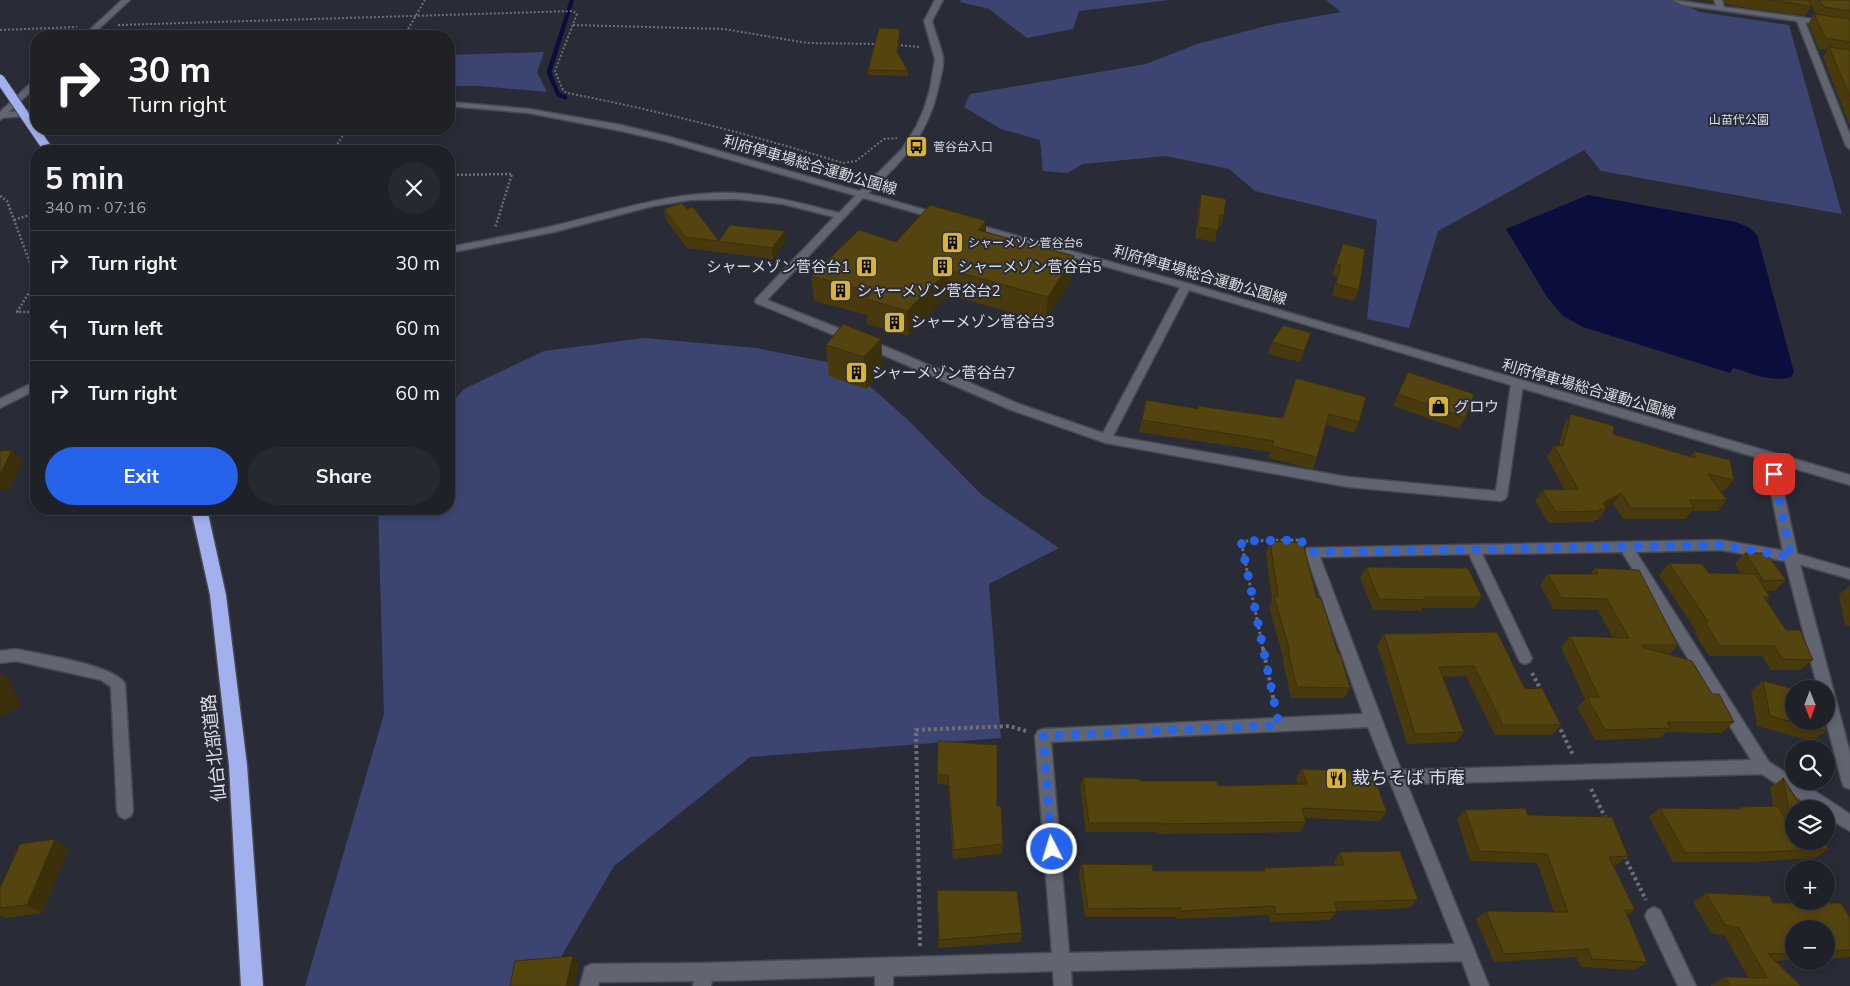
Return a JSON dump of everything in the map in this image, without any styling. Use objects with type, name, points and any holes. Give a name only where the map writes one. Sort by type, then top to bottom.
[{"type":"highway","points":[[0,79],[30,124]]},
{"type":"highway","name":"仙台北部道路","points":[[200,515],[218,595],[238,765],[252,986]]},
{"type":"street","points":[[94,30],[126,0]]},
{"type":"street","points":[[939,0],[928,21],[939,60],[936,82],[917,136],[760,302],[892,354],[1015,407],[1106,440],[1348,482],[1502,496],[1518,384]]},
{"type":"street","points":[[1677,0],[1683,3],[1720,9],[1800,20],[1811,18],[1850,26]]},
{"type":"street","points":[[1718,0],[1720,9]]},
{"type":"street","points":[[1800,20],[1850,146]]},
{"type":"street","points":[[1813,52],[1822,53]]},
{"type":"street","points":[[1,115],[30,88]]},
{"type":"street","name":"利府停車場総合運動公園線","points":[[455,105],[529,111],[612,126],[667,139],[1186,286],[1850,480]]},
{"type":"street","points":[[1,115],[30,114]]},
{"type":"street","points":[[455,249],[554,229],[652,203],[690,197],[736,196],[783,201],[840,216]]},
{"type":"street","points":[[1106,440],[1186,286]]},
{"type":"street","points":[[0,404],[30,389]]},
{"type":"street","points":[[1770,457],[1791,557],[1823,680]]},
{"type":"street","points":[[1480,986],[1373,720],[1312,552],[1721,545],[1791,557],[1850,574]]},
{"type":"street","points":[[1626,547],[1764,767],[1850,823]]},
{"type":"street","points":[[1473,549],[1525,658]]},
{"type":"street","points":[[0,657],[16,655],[105,675],[118,684],[124,812]]},
{"type":"street","points":[[1063,986],[1043,736],[1373,720]]},
{"type":"street","points":[[1835,724],[1850,782]]},
{"type":"street","points":[[1397,777],[1764,767]]},
{"type":"street","points":[[1654,916],[1687,986]]},
{"type":"street","points":[[589,986],[591,973],[703,979],[884,967],[1467,952]]},
{"type":"street","points":[[884,967],[884,986]]},
{"type":"path","points":[[407,30],[425,0]]},
{"type":"path","points":[[0,30],[573,11],[577,14],[555,71],[563,90],[568,93],[654,110],[744,133],[843,163],[856,161],[884,139],[917,136]]},
{"type":"path","points":[[573,25],[724,29],[747,31],[796,42],[852,46],[885,44]]},
{"type":"path","points":[[892,44],[936,47]]},
{"type":"path","points":[[455,175],[512,174],[490,242]]},
{"type":"path","points":[[0,196],[7,201],[30,261]]},
{"type":"path","points":[[14,220],[30,215]]},
{"type":"path","points":[[30,291],[17,312],[30,312]]},
{"type":"path","points":[[1279,725],[1241,541],[1300,540],[1312,552]]},
{"type":"path","points":[[921,966],[916,730],[1009,726],[1043,736]]},
{"type":"green space","points":[[961,0],[1169,0],[1079,11],[1073,29],[1027,38],[989,9],[960,2]]},
{"type":"green space","name":"山苗代公園","points":[[1326,0],[1674,0],[1700,12],[1789,25],[1842,214],[1601,171],[1584,150],[1438,231],[1409,328],[1367,319],[1377,220],[1255,191],[1229,169],[1166,156],[1083,164],[1067,173],[1043,171],[1040,140],[1001,129],[964,107],[970,94],[1146,64],[1197,44],[1270,25],[1341,12]]},
{"type":"green space","points":[[544,52],[537,72],[547,92],[480,86],[455,86],[455,55]]},
{"type":"green space","points":[[644,338],[756,348],[847,366],[908,420],[983,496],[1059,548],[989,584],[1001,738],[750,757],[614,866],[544,986],[305,986],[384,714],[378,515],[455,515],[455,399],[464,389],[544,351]]},
{"type":"shaded area","points":[[1588,195],[1736,222],[1750,228],[1757,235],[1794,372],[1791,377],[1784,379],[1769,378],[1733,368],[1730,373],[1583,327],[1563,316],[1547,297],[1506,229]]},
{"type":"building","points":[[1770,0],[1808,0],[1811,6]]},
{"type":"building","points":[[1819,0],[1850,0],[1850,11],[1824,7]]},
{"type":"building","points":[[1814,14],[1850,19],[1850,42],[1826,38]]},
{"type":"building","points":[[879,28],[900,29],[897,52],[908,71],[868,70]]},
{"type":"building","points":[[1829,47],[1850,50],[1850,97]]},
{"type":"building","points":[[1201,194],[1226,199],[1224,215],[1220,215],[1218,230],[1198,227]]},
{"type":"building","points":[[681,203],[687,209],[693,207],[719,241],[730,225],[785,231],[772,248],[685,237],[664,209]]},
{"type":"building","points":[[930,205],[986,221],[978,230],[1074,256],[1048,297],[949,270],[907,311],[866,299],[872,292],[811,276],[859,230],[896,242]]},
{"type":"building","points":[[1343,244],[1365,249],[1359,290],[1336,284],[1341,265],[1336,264]]},
{"type":"building","points":[[843,324],[881,339],[864,357],[826,345]]},
{"type":"building","points":[[1283,325],[1311,333],[1304,351],[1272,342]]},
{"type":"building","points":[[1408,372],[1474,394],[1465,418],[1398,394]]},
{"type":"building","points":[[1296,378],[1366,397],[1359,422],[1329,414],[1317,457],[1272,446],[1274,441],[1142,420],[1146,400],[1198,409],[1199,406],[1283,418]]},
{"type":"building","points":[[1571,414],[1614,426],[1613,434],[1695,458],[1694,451],[1730,460],[1734,480],[1708,474],[1727,500],[1689,500],[1694,508],[1631,508],[1621,493],[1603,503],[1606,509],[1599,509],[1601,511],[1556,512],[1542,490],[1578,489],[1554,446],[1563,446]]},
{"type":"building","points":[[12,450],[0,474],[0,451]]},
{"type":"building","points":[[1270,541],[1303,543],[1317,598],[1321,598],[1350,688],[1297,687],[1288,652],[1290,652],[1274,596],[1278,596]]},
{"type":"building","points":[[1745,553],[1766,553],[1786,580],[1764,581]]},
{"type":"building","points":[[1669,563],[1702,564],[1709,573],[1755,574],[1770,597],[1764,597],[1786,630],[1800,630],[1813,660],[1783,659],[1774,646],[1720,646],[1705,622],[1708,622]]},
{"type":"building","points":[[1366,567],[1468,568],[1482,597],[1425,597],[1426,600],[1379,599]]},
{"type":"building","points":[[1595,568],[1639,570],[1678,645],[1642,645],[1642,647],[1692,661],[1712,694],[1719,694],[1734,722],[1667,722],[1671,728],[1605,730],[1587,697],[1599,697],[1570,636],[1629,638],[1607,599],[1561,598],[1548,574],[1598,574]]},
{"type":"building","points":[[1497,632],[1525,689],[1542,688],[1561,725],[1503,725],[1474,666],[1439,667],[1464,732],[1415,734],[1384,634]]},
{"type":"building","points":[[1763,681],[1785,687],[1785,720],[1770,716]]},
{"type":"building","points":[[938,741],[997,745],[997,806],[1001,806],[1003,844],[954,850],[948,775],[937,775]]},
{"type":"building","points":[[1302,769],[1372,772],[1387,812],[1302,808],[1306,822],[1089,823],[1083,777],[1140,779],[1140,781],[1217,781],[1218,786],[1307,784]]},
{"type":"building","points":[[1785,790],[1791,790],[1797,800],[1787,800]]},
{"type":"building","points":[[1778,806],[1785,819],[1785,850],[1808,850],[1685,853],[1660,808],[1741,809],[1740,807]]},
{"type":"building","points":[[1525,808],[1528,815],[1612,817],[1628,856],[1609,857],[1635,910],[1625,910],[1647,962],[1592,959],[1588,949],[1504,954],[1486,911],[1568,912],[1547,854],[1479,851],[1465,810]]},
{"type":"building","points":[[55,839],[27,905],[0,908],[0,888],[20,844]]},
{"type":"building","points":[[1400,851],[1418,900],[1335,902],[1337,912],[1276,914],[1274,906],[1181,911],[1181,908],[1088,909],[1082,864],[1152,865],[1153,871],[1265,871],[1264,868],[1344,865],[1340,852]]},
{"type":"building","points":[[937,890],[1017,891],[1022,933],[939,940]]},
{"type":"building","points":[[1706,893],[1770,896],[1773,903],[1785,903],[1785,910],[1835,910],[1835,903],[1841,903],[1850,918],[1850,950],[1835,951],[1835,920],[1785,920],[1785,953],[1768,954],[1801,986],[1730,986],[1725,977],[1767,978],[1739,928],[1725,925]]},
{"type":"building","points":[[573,956],[566,986],[510,986],[515,961]]},
{"type":"waterway","points":[[565,97],[558,94],[549,72],[572,0]]},
{"type":"place","name":"菅谷台入口","points":[[917,147]]},
{"type":"place","name":"シャーメゾン菅谷台6","points":[[952,243]]},
{"type":"place","name":"シャーメゾン菅谷台1","points":[[866,267]]},
{"type":"place","name":"シャーメゾン菅谷台5","points":[[942,267]]},
{"type":"place","name":"シャーメゾン菅谷台2","points":[[841,291]]},
{"type":"place","name":"シャーメゾン菅谷台3","points":[[895,322]]},
{"type":"place","name":"シャーメゾン菅谷台7","points":[[856,373]]},
{"type":"place","name":"グロウ","points":[[1438,407]]},
{"type":"place","name":"裁ちそば 市庵","points":[[1336,778]]},
{"type":"route","points":[[1052,849],[1043,736],[1279,725],[1241,541],[1300,540],[1312,552],[1721,545],[1791,557],[1774,474]]}]
